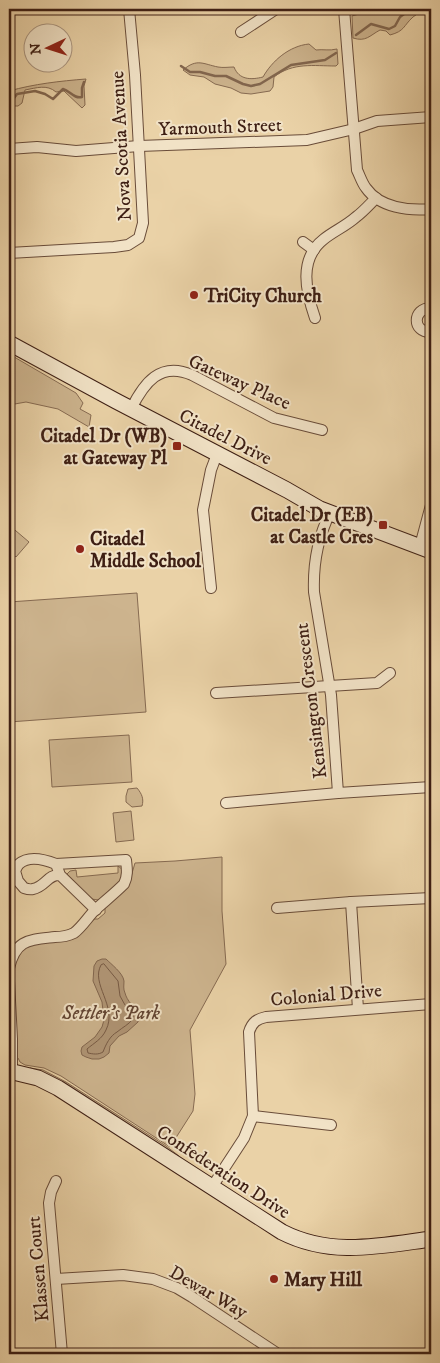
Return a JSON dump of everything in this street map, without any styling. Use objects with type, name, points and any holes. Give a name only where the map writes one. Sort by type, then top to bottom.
[{"type":"street","name":"Nova Scotia Avenue","points":[[9,252],[114,247],[128,245],[139,238],[143,223],[129,9]]},
{"type":"street","points":[[241,32],[276,9]]},
{"type":"street","points":[[344,9],[357,170],[366,188],[376,198],[399,208],[431,209]]},
{"type":"street","name":"Yarmouth Street","points":[[9,148],[37,146],[76,151],[139,146],[307,140],[354,129],[377,121],[431,117]]},
{"type":"street","points":[[315,318],[307,294],[306,276],[310,255],[322,240],[356,218],[376,198]]},
{"type":"street","points":[[302,242],[314,250]]},
{"type":"street","points":[[431,308],[421,311],[417,321],[423,331],[431,332]]},
{"type":"street","name":"Citadel Drive","points":[[9,344],[330,513],[425,548]]},
{"type":"street","name":"Gateway Place","points":[[131,408],[149,380],[164,373],[181,371],[274,418],[322,430]]},
{"type":"street","points":[[211,588],[203,510],[211,470],[217,454]]},
{"type":"street","points":[[425,548],[431,505]]},
{"type":"street","name":"Kensington Crescent","points":[[330,513],[322,528],[315,562],[314,592],[330,686],[338,793],[431,786]]},
{"type":"street","points":[[216,694],[377,683],[390,673]]},
{"type":"street","points":[[226,803],[338,793]]},
{"type":"street","points":[[9,968],[15,950],[22,943],[31,939],[70,935],[76,931],[124,884],[128,873],[126,860],[56,864],[37,859],[27,860],[19,864],[15,871],[18,881],[24,888],[33,889],[42,886],[55,875],[60,875]]},
{"type":"street","points":[[56,864],[60,875],[96,910]]},
{"type":"street","points":[[277,908],[431,898]]},
{"type":"street","points":[[352,902],[358,1009]]},
{"type":"street","points":[[9,981],[12,1039],[10,1071]]},
{"type":"street","name":"Colonial Drive","points":[[212,1188],[244,1138],[253,1116],[249,1032],[254,1021],[266,1016],[431,1004]]},
{"type":"street","name":"Confederation Drive","points":[[10,1071],[38,1078],[58,1088],[212,1188],[282,1232],[295,1238],[320,1246],[348,1248],[431,1239]]},
{"type":"street","points":[[253,1116],[331,1125]]},
{"type":"street","name":"Klassen Court","points":[[56,1181],[51,1192],[50,1203],[62,1354]]},
{"type":"street","name":"Dewar Way","points":[[56,1279],[123,1275],[153,1279],[184,1293],[278,1354]]},
{"type":"green space","points":[[362,9],[428,9],[420,12],[401,30],[395,33],[390,35],[386,31],[380,30],[367,38],[357,39],[353,38],[352,16],[359,14]]},
{"type":"green space","points":[[309,44],[316,50],[337,49],[338,64],[336,66],[296,67],[281,72],[274,77],[273,87],[270,91],[251,94],[241,93],[215,84],[204,77],[190,75],[183,70],[192,64],[200,63],[220,67],[234,67],[242,77],[250,79],[259,78],[263,77],[271,65],[282,55],[302,45]]},
{"type":"green space","points":[[86,79],[84,86],[85,105],[82,108],[64,91],[56,92],[49,88],[41,87],[25,90],[22,103],[18,106],[13,106],[9,112],[9,91],[47,83]]},
{"type":"green space","points":[[9,354],[76,393],[83,403],[80,409],[91,415],[89,427],[58,409],[26,402],[9,405]]},
{"type":"green space","points":[[9,525],[29,542],[16,557],[9,551]]},
{"type":"green space","points":[[137,593],[146,712],[9,722],[9,602]]},
{"type":"green space","points":[[129,735],[132,782],[52,787],[49,740]]},
{"type":"green space","points":[[137,788],[142,797],[142,806],[132,807],[126,802],[126,796],[128,789]]},
{"type":"green space","points":[[131,811],[134,840],[116,842],[113,813]]},
{"type":"green space","name":"Settler's Park","points":[[222,857],[222,911],[226,964],[190,1030],[195,1094],[193,1111],[170,1147],[61,1076],[44,1068],[25,1065],[18,1058],[9,1058],[9,946],[43,941],[93,919],[98,919],[105,913],[105,908],[128,887],[135,863]]},
{"type":"green space","points":[[118,866],[123,870],[121,881],[99,900],[91,899],[67,874],[70,871],[76,870],[77,877],[118,873]]},
{"type":"green space","points":[[30,1068],[43,1070],[66,1082],[166,1146],[179,1157]]},
{"type":"water","points":[[106,959],[117,969],[124,981],[126,996],[139,1014],[138,1022],[127,1032],[119,1036],[110,1046],[109,1053],[99,1059],[92,1059],[82,1055],[81,1051],[82,1047],[95,1037],[102,1027],[104,1020],[102,1002],[93,981],[94,966],[97,961]]},
{"type":"waterway","points":[[356,35],[371,24],[389,29],[395,26],[400,17],[411,9]]},
{"type":"waterway","points":[[181,66],[190,72],[226,76],[251,86],[260,84],[291,65],[325,60],[336,53]]},
{"type":"waterway","points":[[9,105],[17,94],[35,91],[53,99],[63,89],[77,97],[82,97],[84,82]]},
{"type":"place","name":"TriCity Church","points":[[194,295]]},
{"type":"place","name":"Citadel Dr (WB) at Gateway Pl","points":[[177,446]]},
{"type":"place","name":"Citadel Dr (EB) at Castle Cres","points":[[383,525]]},
{"type":"place","name":"Citadel Middle School","points":[[80,549]]},
{"type":"place","name":"Mary Hill","points":[[274,1279]]}]
